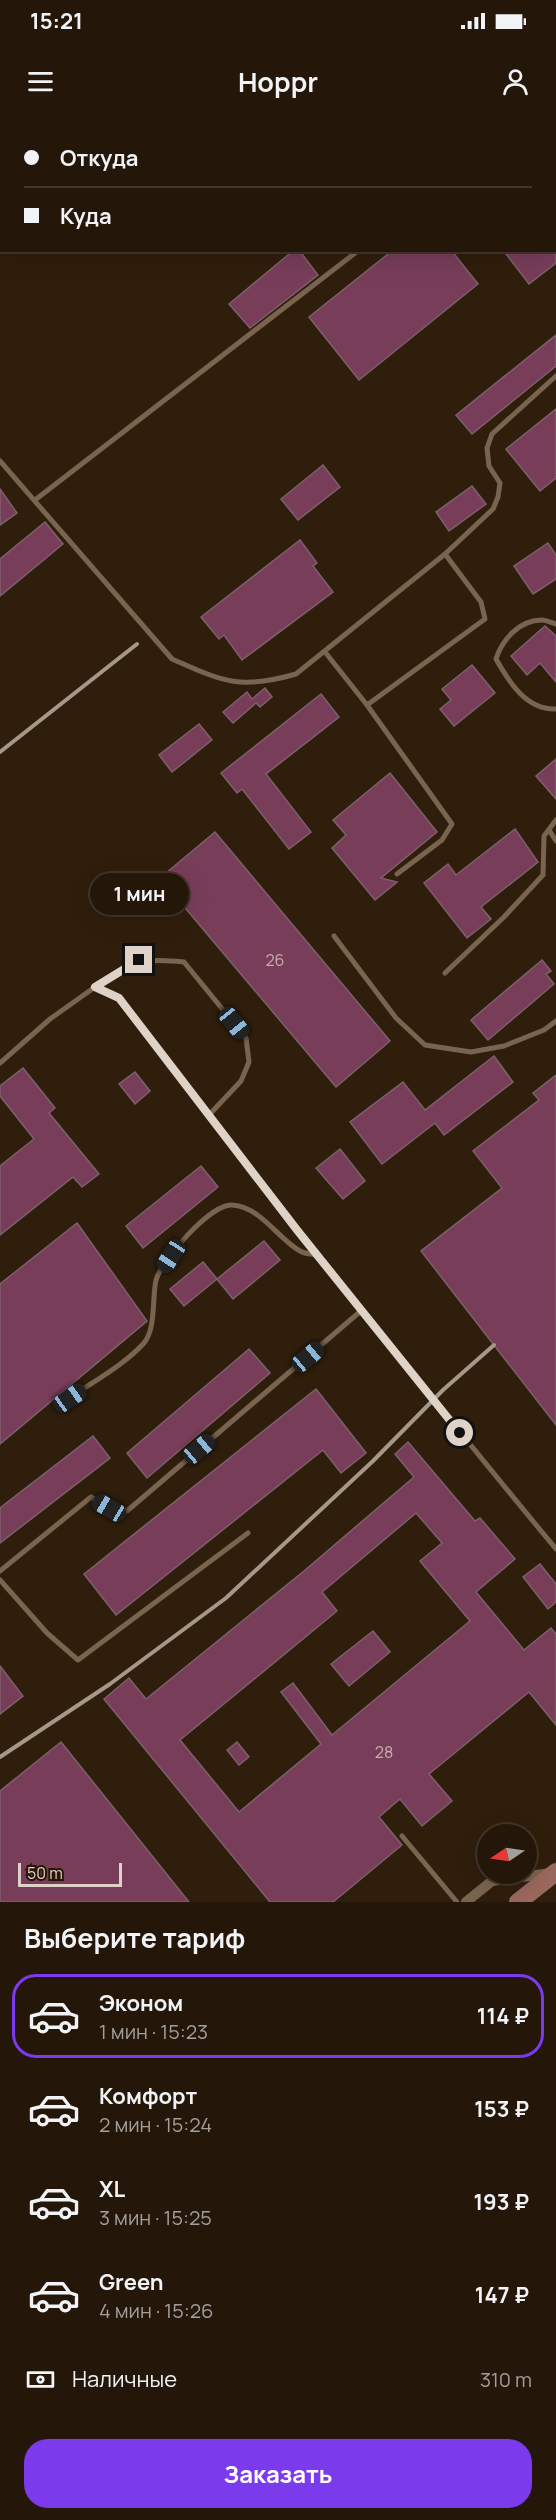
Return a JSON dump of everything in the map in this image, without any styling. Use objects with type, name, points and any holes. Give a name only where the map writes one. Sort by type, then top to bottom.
[{"type":"main road","points":[[518,1902],[556,1872]]},
{"type":"street","points":[[466,1902],[492,1881],[556,1872]]},
{"type":"lane","points":[[34,500],[355,252]]},
{"type":"lane","points":[[0,461],[172,659],[236,684],[267,683],[296,674],[325,652],[445,554],[493,509],[500,483],[489,466],[487,448],[492,434],[556,376]]},
{"type":"lane","points":[[368,705],[485,620],[481,602],[445,554]]},
{"type":"lane","points":[[556,624],[542,620],[520,627],[501,643],[496,659],[511,686],[525,699],[543,708],[556,709]]},
{"type":"lane","points":[[325,652],[368,705],[452,824],[442,840],[397,874]]},
{"type":"lane","points":[[445,973],[504,917],[543,875],[544,836],[556,820]]},
{"type":"lane","points":[[549,830],[556,841]]},
{"type":"lane","points":[[334,936],[396,1018],[424,1045],[471,1052],[504,1046],[544,1030],[556,1021]]},
{"type":"lane","points":[[0,1063],[50,1019],[95,987],[139,960],[161,959],[184,962],[246,1038],[249,1062],[242,1081],[209,1115]]},
{"type":"lane","points":[[95,987],[119,998],[318,1256],[556,1549]]},
{"type":"lane","points":[[70,1398],[117,1365],[145,1341],[154,1311],[157,1278],[171,1256],[208,1214],[231,1205],[254,1212],[301,1252],[318,1256]]},
{"type":"lane","points":[[0,1571],[91,1497],[109,1508],[127,1511],[362,1311]]},
{"type":"lane","points":[[0,1580],[47,1633],[78,1660],[248,1533]]},
{"type":"lane","points":[[402,1836],[457,1902]]},
{"type":"building","points":[[292,252],[301,252],[318,275],[250,328],[229,304]]},
{"type":"building","points":[[390,252],[453,252],[478,284],[359,380],[309,317]]},
{"type":"building","points":[[505,252],[556,252],[556,263],[529,284]]},
{"type":"building","points":[[556,335],[556,366],[472,434],[456,415]]},
{"type":"building","points":[[556,409],[556,478],[540,491],[506,449]]},
{"type":"building","points":[[323,465],[340,487],[298,520],[281,499]]},
{"type":"building","points":[[472,486],[486,504],[449,531],[436,512]]},
{"type":"building","points":[[0,489],[17,513],[0,525]]},
{"type":"building","points":[[45,522],[63,544],[0,596],[0,559]]},
{"type":"building","points":[[300,540],[317,563],[313,566],[333,592],[242,660],[224,635],[219,639],[201,617]]},
{"type":"building","points":[[548,543],[556,555],[556,579],[533,594],[514,566]]},
{"type":"building","points":[[545,626],[556,636],[556,682],[540,663],[527,675],[511,656]]},
{"type":"building","points":[[472,665],[495,693],[454,726],[440,709],[451,700],[442,689]]},
{"type":"building","points":[[265,688],[272,697],[260,707],[256,703],[233,723],[223,712],[247,692],[252,699]]},
{"type":"building","points":[[321,694],[339,717],[266,774],[311,832],[289,849],[242,789],[237,793],[221,773]]},
{"type":"building","points":[[199,724],[212,740],[172,772],[159,755]]},
{"type":"building","points":[[556,759],[556,799],[536,776]]},
{"type":"building","points":[[390,773],[437,832],[381,878],[397,882],[375,900],[332,848],[346,835],[333,820]]},
{"type":"building","points":[[515,829],[538,862],[481,907],[491,919],[467,938],[424,883],[448,864],[456,875]]},
{"type":"building","points":[[215,832],[390,1041],[336,1087],[160,878]]},
{"type":"building","points":[[542,960],[551,971],[546,974],[554,984],[488,1040],[471,1020]]},
{"type":"building","points":[[494,1056],[513,1082],[444,1135],[435,1123],[382,1164],[350,1122],[403,1082],[425,1110]]},
{"type":"building","points":[[23,1068],[55,1108],[49,1113],[99,1174],[82,1187],[73,1177],[0,1235],[0,1166],[34,1139],[0,1096],[0,1086]]},
{"type":"building","points":[[135,1072],[150,1091],[135,1104],[119,1084]]},
{"type":"building","points":[[556,1075],[556,1425],[421,1251],[502,1188],[473,1151],[539,1100],[533,1093]]},
{"type":"building","points":[[340,1149],[365,1181],[343,1199],[316,1168]]},
{"type":"building","points":[[201,1166],[218,1187],[143,1248],[126,1226]]},
{"type":"building","points":[[77,1223],[147,1321],[0,1444],[0,1284]]},
{"type":"building","points":[[264,1241],[280,1260],[233,1299],[217,1279]]},
{"type":"building","points":[[203,1262],[217,1279],[184,1306],[170,1289]]},
{"type":"building","points":[[249,1349],[270,1373],[147,1478],[127,1453]]},
{"type":"building","points":[[316,1389],[366,1453],[341,1473],[323,1450],[116,1615],[84,1574]]},
{"type":"building","points":[[93,1436],[110,1458],[0,1543],[0,1508]]},
{"type":"building","points":[[408,1442],[475,1521],[480,1518],[515,1559],[476,1592],[524,1650],[551,1628],[556,1634],[556,1725],[529,1692],[429,1774],[452,1801],[422,1826],[400,1799],[379,1817],[402,1845],[333,1902],[270,1902],[104,1699],[129,1678],[146,1699],[304,1571],[414,1477],[395,1454]],"holes":[[[416,1513],[442,1543],[420,1561],[470,1621],[332,1735],[293,1683],[281,1692],[321,1744],[239,1812],[180,1740],[337,1611],[322,1592]]]},
{"type":"building","points":[[540,1564],[556,1584],[556,1602],[548,1609],[523,1577]]},
{"type":"building","points":[[373,1631],[390,1652],[349,1686],[331,1664]]},
{"type":"building","points":[[0,1666],[23,1696],[0,1714]]},
{"type":"building","points":[[61,1742],[189,1902],[0,1902],[0,1791]]},
{"type":"building","points":[[237,1742],[249,1757],[239,1765],[227,1750]]},
{"type":"railway","points":[[0,752],[137,644]]},
{"type":"railway","points":[[0,1757],[110,1684],[226,1598],[373,1461],[443,1390],[494,1345]]},
{"type":"route","points":[[139,960],[95,987],[119,998],[297,1230],[460,1433]]}]
